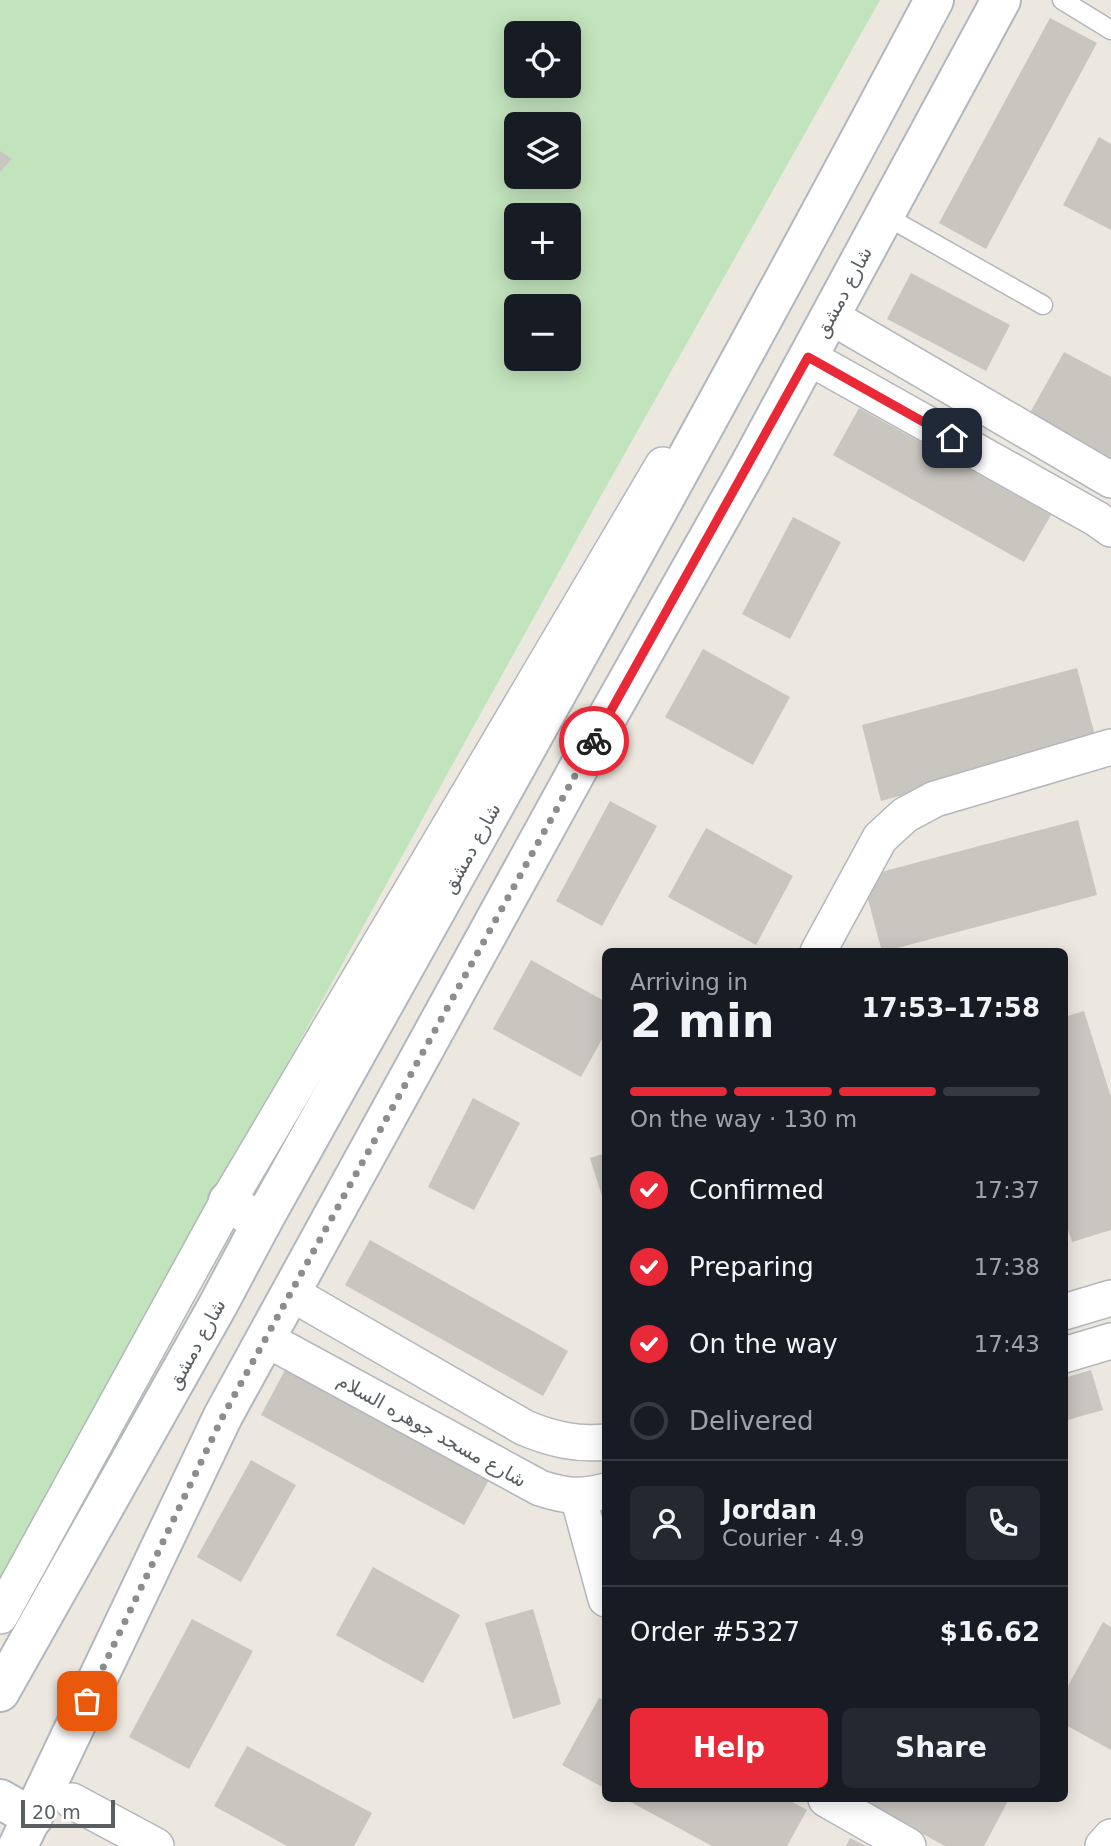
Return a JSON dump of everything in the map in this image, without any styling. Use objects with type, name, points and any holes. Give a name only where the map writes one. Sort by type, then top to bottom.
[{"type":"street","name":"شارع دمشق","points":[[0,1692],[218,1306],[261,1224],[632,560],[934,0]]},
{"type":"street","name":"شارع دمشق","points":[[26,1832],[223,1416],[584,758],[742,478],[1001,0]]},
{"type":"street","points":[[0,1616],[228,1201],[768,286],[809,235]]},
{"type":"street","points":[[830,316],[1111,480]]},
{"type":"street","points":[[808,357],[1111,529]]},
{"type":"street","points":[[820,948],[880,838],[905,815],[935,799],[1111,747]]},
{"type":"street","points":[[228,1201],[261,1224]]},
{"type":"street","points":[[291,1293],[525,1428],[555,1440],[586,1444],[602,1442]]},
{"type":"street","points":[[1068,1311],[1111,1298]]},
{"type":"street","name":"شارع مسجد جوهره السلام","points":[[266,1339],[540,1488],[563,1496],[592,1494]]},
{"type":"street","points":[[1068,1354],[1111,1341]]},
{"type":"street","points":[[592,1494],[602,1569]]},
{"type":"street","points":[[0,1798],[26,1832]]},
{"type":"street","points":[[72,1801],[156,1846]]},
{"type":"street","points":[[831,1802],[908,1846]]},
{"type":"street","points":[[1103,1846],[1111,1837]]},
{"type":"lane","points":[[1062,0],[1111,30]]},
{"type":"lane","points":[[884,215],[1043,305]]},
{"type":"green space","points":[[0,0],[880,0],[597,503],[0,1584]]},
{"type":"building","points":[[1050,18],[1097,43],[986,249],[939,223]]},
{"type":"building","points":[[1099,137],[1111,144],[1111,230],[1063,205]]},
{"type":"building","points":[[0,151],[12,159],[0,172]]},
{"type":"building","points":[[911,273],[1010,325],[986,371],[887,319]]},
{"type":"building","points":[[1064,352],[1111,377],[1111,467],[1026,420]]},
{"type":"building","points":[[859,408],[1051,515],[1024,562],[833,455]]},
{"type":"building","points":[[793,517],[841,542],[790,639],[742,614]]},
{"type":"building","points":[[703,649],[790,697],[753,765],[665,717]]},
{"type":"building","points":[[1077,668],[1097,743],[881,801],[862,725]]},
{"type":"building","points":[[610,801],[657,826],[602,926],[556,901]]},
{"type":"building","points":[[1078,820],[1097,895],[897,948],[881,948],[862,877]]},
{"type":"building","points":[[706,828],[793,876],[756,945],[668,897]]},
{"type":"building","points":[[531,960],[602,1000],[602,1039],[581,1077],[493,1029]]},
{"type":"building","points":[[1084,1011],[1111,1097],[1111,1230],[1072,1242],[1068,1230],[1068,1016]]},
{"type":"building","points":[[473,1098],[520,1123],[474,1210],[428,1187]]},
{"type":"building","points":[[602,1154],[602,1196],[590,1158]]},
{"type":"building","points":[[370,1240],[568,1351],[543,1396],[345,1285]]},
{"type":"building","points":[[285,1370],[489,1480],[464,1525],[261,1415]]},
{"type":"building","points":[[1091,1370],[1103,1410],[1068,1420],[1068,1377]]},
{"type":"building","points":[[251,1460],[296,1485],[241,1582],[197,1557]]},
{"type":"building","points":[[373,1567],[460,1615],[423,1683],[336,1635]]},
{"type":"building","points":[[533,1609],[561,1704],[513,1719],[485,1623]]},
{"type":"building","points":[[192,1619],[253,1651],[189,1769],[129,1737]]},
{"type":"building","points":[[1103,1622],[1111,1627],[1111,1750],[1068,1726],[1068,1686]]},
{"type":"building","points":[[599,1698],[602,1699],[602,1787],[562,1765]]},
{"type":"building","points":[[247,1746],[372,1813],[354,1846],[287,1846],[214,1806]]},
{"type":"building","points":[[631,1802],[792,1802],[807,1810],[787,1846],[712,1846]]},
{"type":"building","points":[[864,1802],[1007,1802],[984,1846],[945,1846]]},
{"type":"building","points":[[850,1838],[866,1846],[846,1846]]},
{"type":"way so far","points":[[87,1701],[223,1416],[594,741]]},
{"type":"route","points":[[594,741],[808,357],[952,438]]}]
